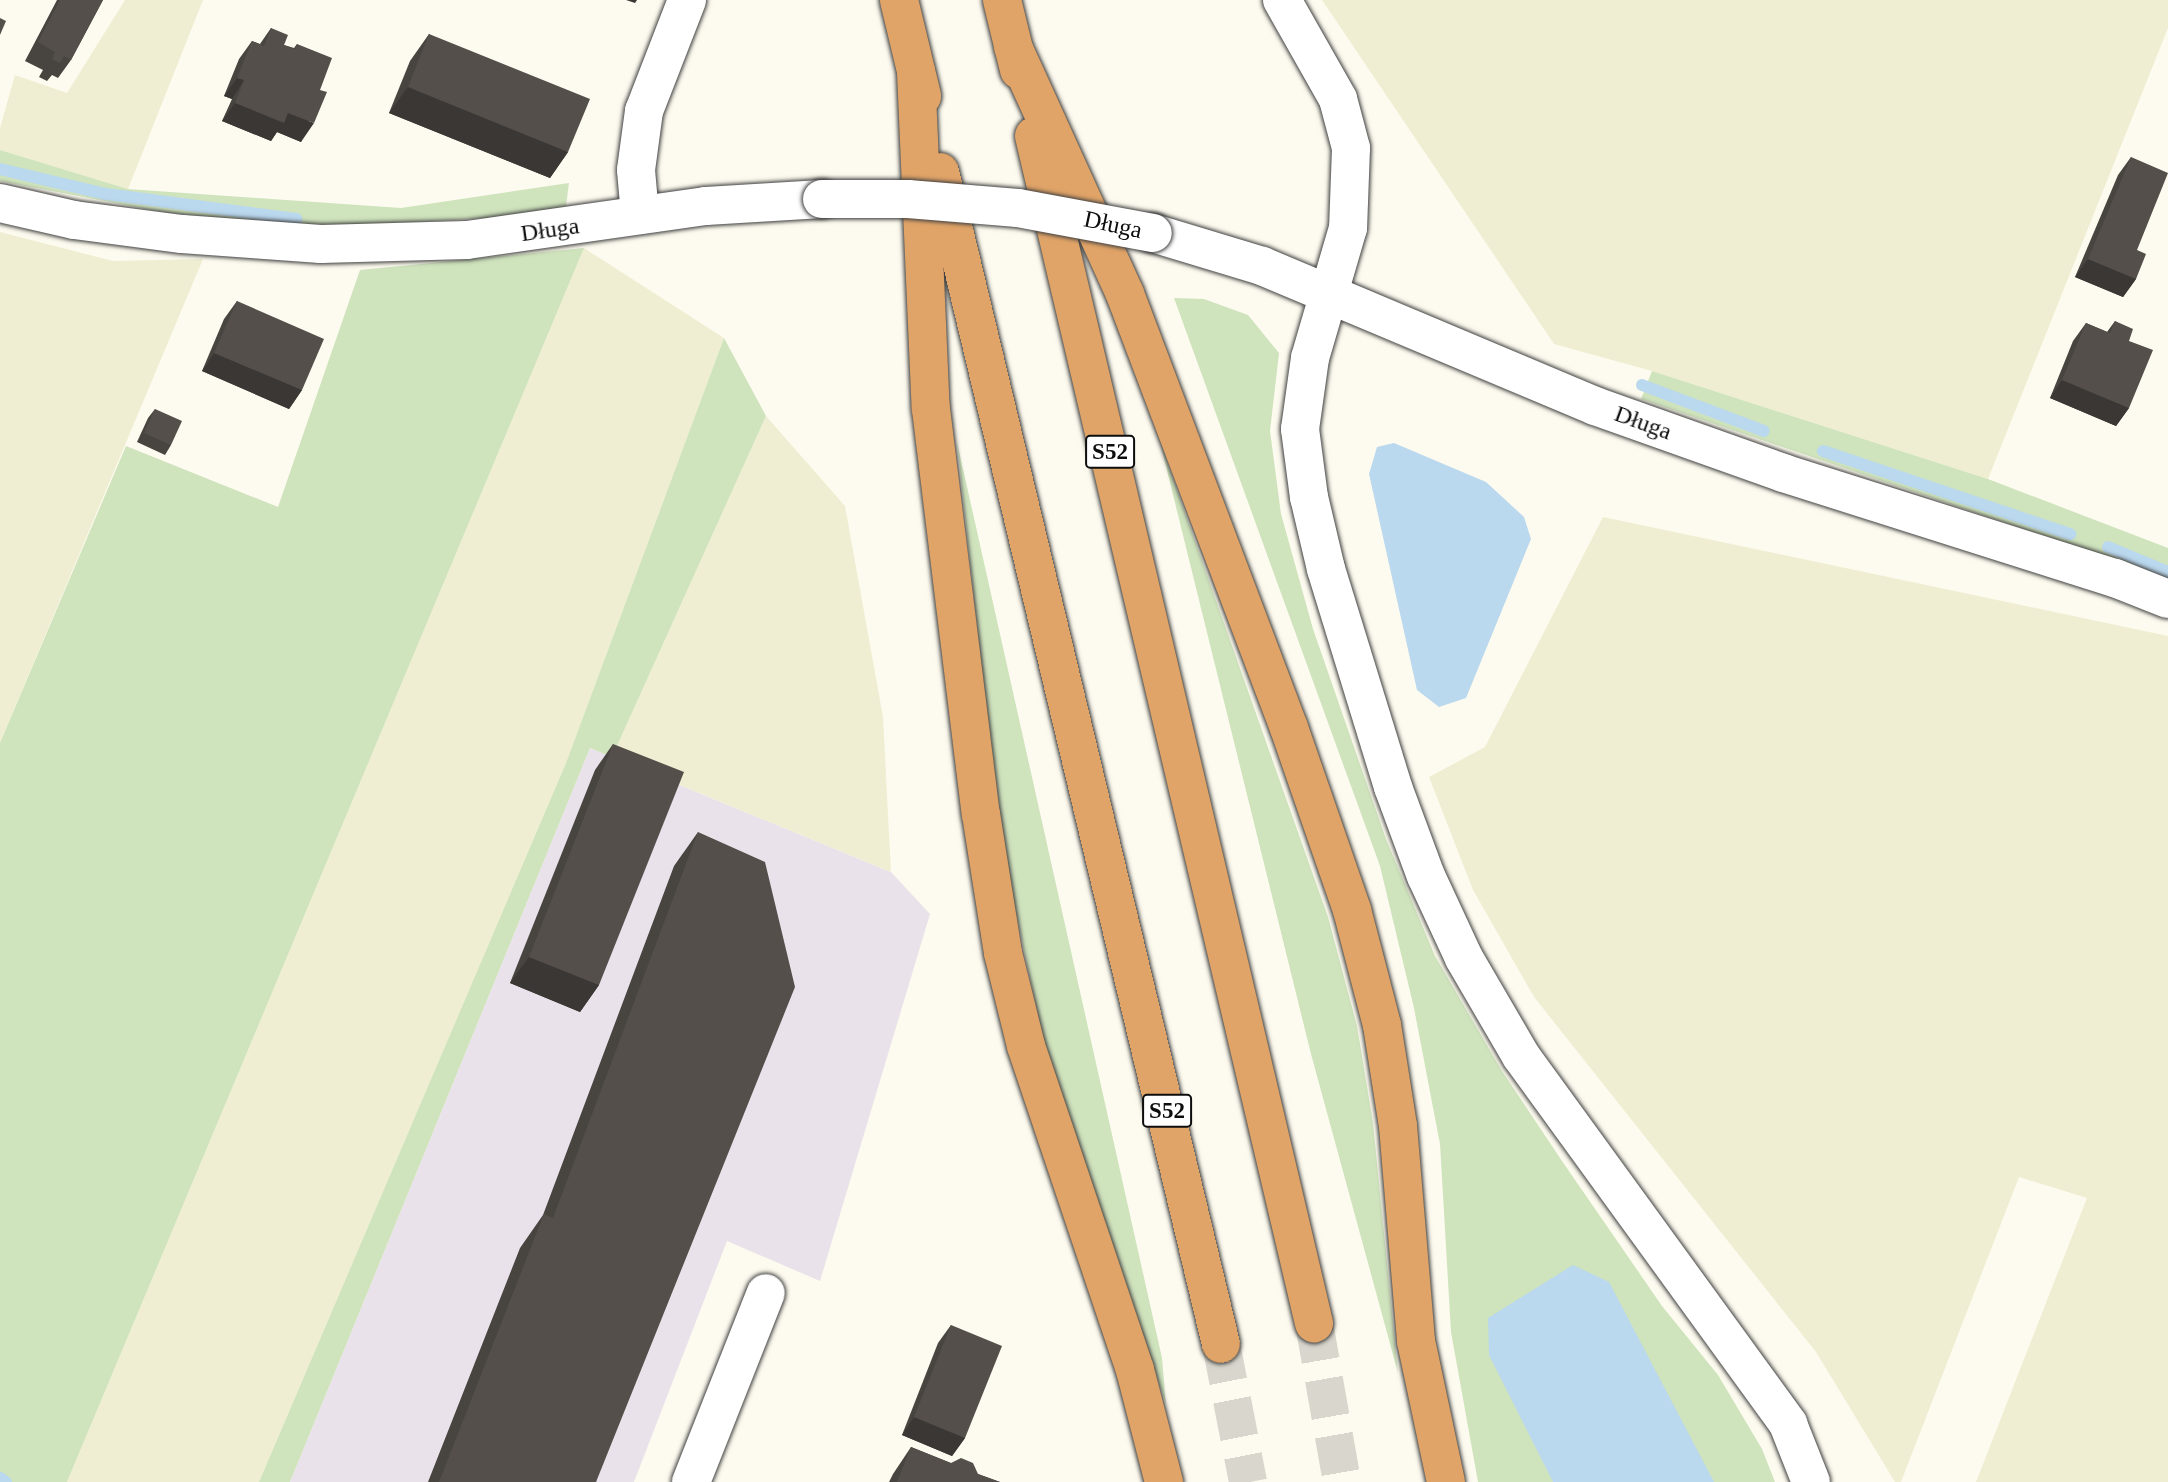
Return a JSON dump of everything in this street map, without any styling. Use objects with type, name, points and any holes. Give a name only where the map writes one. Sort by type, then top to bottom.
[{"type":"highway","name":"S52","points":[[899,0],[1221,1344]]},
{"type":"highway","name":"S52","points":[[1002,0],[1314,1323]]},
{"type":"highway","points":[[1013,47],[1145,345],[1289,728],[1352,910],[1382,1025],[1398,1126],[1416,1341],[1446,1482]]},
{"type":"highway","points":[[916,72],[931,409],[981,814],[1003,953],[1026,1046],[1135,1370],[1164,1482]]},
{"type":"street","points":[[640,215],[638,140],[653,85],[687,0]]},
{"type":"street","points":[[1282,0],[1338,99],[1351,148],[1348,228],[1328,292],[1301,404],[1303,463],[1349,655],[1426,877],[1464,958],[1521,1056],[1788,1424],[1811,1482]]},
{"type":"street","name":"Długa","points":[[0,203],[74,220],[181,234],[321,244],[467,240],[640,215],[822,199],[1004,206],[1153,233],[1262,266],[1595,406],[1783,473],[2115,578],[2168,599]]},
{"type":"street","points":[[691,1482],[766,1293]]},
{"type":"shaded area","points":[[125,0],[203,0],[128,189],[0,150],[0,128],[15,75],[67,93]]},
{"type":"shaded area","points":[[1322,0],[2168,0],[2168,28],[1988,479],[1652,371],[1554,344]]},
{"type":"shaded area","points":[[0,232],[113,261],[203,259],[0,743]]},
{"type":"shaded area","points":[[584,248],[724,338],[566,763],[259,1482],[67,1482]]},
{"type":"shaded area","points":[[766,416],[845,506],[883,717],[891,872],[612,757]]},
{"type":"shaded area","points":[[1603,517],[2168,636],[2168,1482],[1976,1482],[2087,1198],[2019,1177],[1901,1482],[1895,1482],[1816,1352],[1534,997],[1473,890],[1429,777],[1485,747]]},
{"type":"shaded area","points":[[590,748],[891,872],[930,914],[820,1281],[727,1241],[634,1482],[290,1482]]},
{"type":"green space","points":[[0,150],[128,189],[401,208],[569,183],[566,206],[506,217],[322,227],[167,213],[0,181]]},
{"type":"green space","points":[[584,248],[67,1482],[0,1482],[0,743],[126,446],[278,507],[360,270]]},
{"type":"green space","points":[[1174,298],[1204,299],[1248,315],[1279,353],[1270,431],[1281,514],[1313,629],[1386,839],[1435,956],[1502,1071],[1562,1161],[1662,1306],[1718,1375],[1762,1449],[1775,1482],[1478,1482],[1451,1332],[1440,1144],[1414,1008],[1380,866]]},
{"type":"green space","points":[[724,338],[766,416],[612,757],[590,748],[290,1482],[259,1482],[566,763]]},
{"type":"green space","points":[[1652,371],[1988,479],[2168,548],[2168,578],[1641,399]]},
{"type":"green space","points":[[957,442],[1162,1358],[1166,1404],[1045,1049],[1012,893],[990,744]]},
{"type":"green space","points":[[1160,442],[1328,917],[1357,1026],[1373,1123],[1398,1373],[1311,1054]]},
{"type":"water","points":[[1394,443],[1486,482],[1524,517],[1531,539],[1466,698],[1439,707],[1417,690],[1369,474],[1377,447]]},
{"type":"water","points":[[1573,1265],[1609,1282],[1714,1482],[1553,1482],[1489,1355],[1488,1318]]},
{"type":"building","points":[[60,0],[103,0],[71,60],[64,56],[60,63],[52,59],[55,52],[38,42]]},
{"type":"building","points":[[0,18],[6,21],[0,35]]},
{"type":"building","points":[[271,28],[288,35],[284,45],[295,49],[297,44],[332,58],[320,90],[327,92],[314,123],[288,113],[284,123],[235,103],[244,80],[237,78],[252,41],[264,46]]},
{"type":"building","points":[[429,34],[590,99],[568,152],[408,87]]},
{"type":"building","points":[[2131,157],[2168,173],[2137,250],[2146,254],[2136,279],[2088,259]]},
{"type":"building","points":[[237,301],[324,339],[302,390],[214,353]]},
{"type":"building","points":[[2115,321],[2133,329],[2129,341],[2153,350],[2129,408],[2062,380],[2086,323],[2110,333]]},
{"type":"building","points":[[155,409],[182,421],[171,445],[144,433]]},
{"type":"building","points":[[613,744],[684,772],[599,985],[529,957]]},
{"type":"building","points":[[698,832],[765,862],[795,987],[596,1482],[439,1482],[544,1214],[553,1218]]},
{"type":"building","points":[[951,1325],[1002,1346],[965,1438],[914,1417]]},
{"type":"building","points":[[911,1447],[951,1463],[961,1458],[973,1463],[978,1474],[1000,1482],[897,1482]]},
{"type":"waterway","points":[[0,169],[106,194],[296,219]]},
{"type":"waterway","points":[[1642,385],[1764,431]]},
{"type":"waterway","points":[[1823,451],[2070,534]]},
{"type":"waterway","points":[[2108,547],[2168,572]]},
{"type":"waterway","points":[[0,1478],[6,1482]]},
{"type":"tunnel","points":[[1314,1323],[1342,1482]]},
{"type":"tunnel","points":[[1221,1344],[1248,1482]]}]
